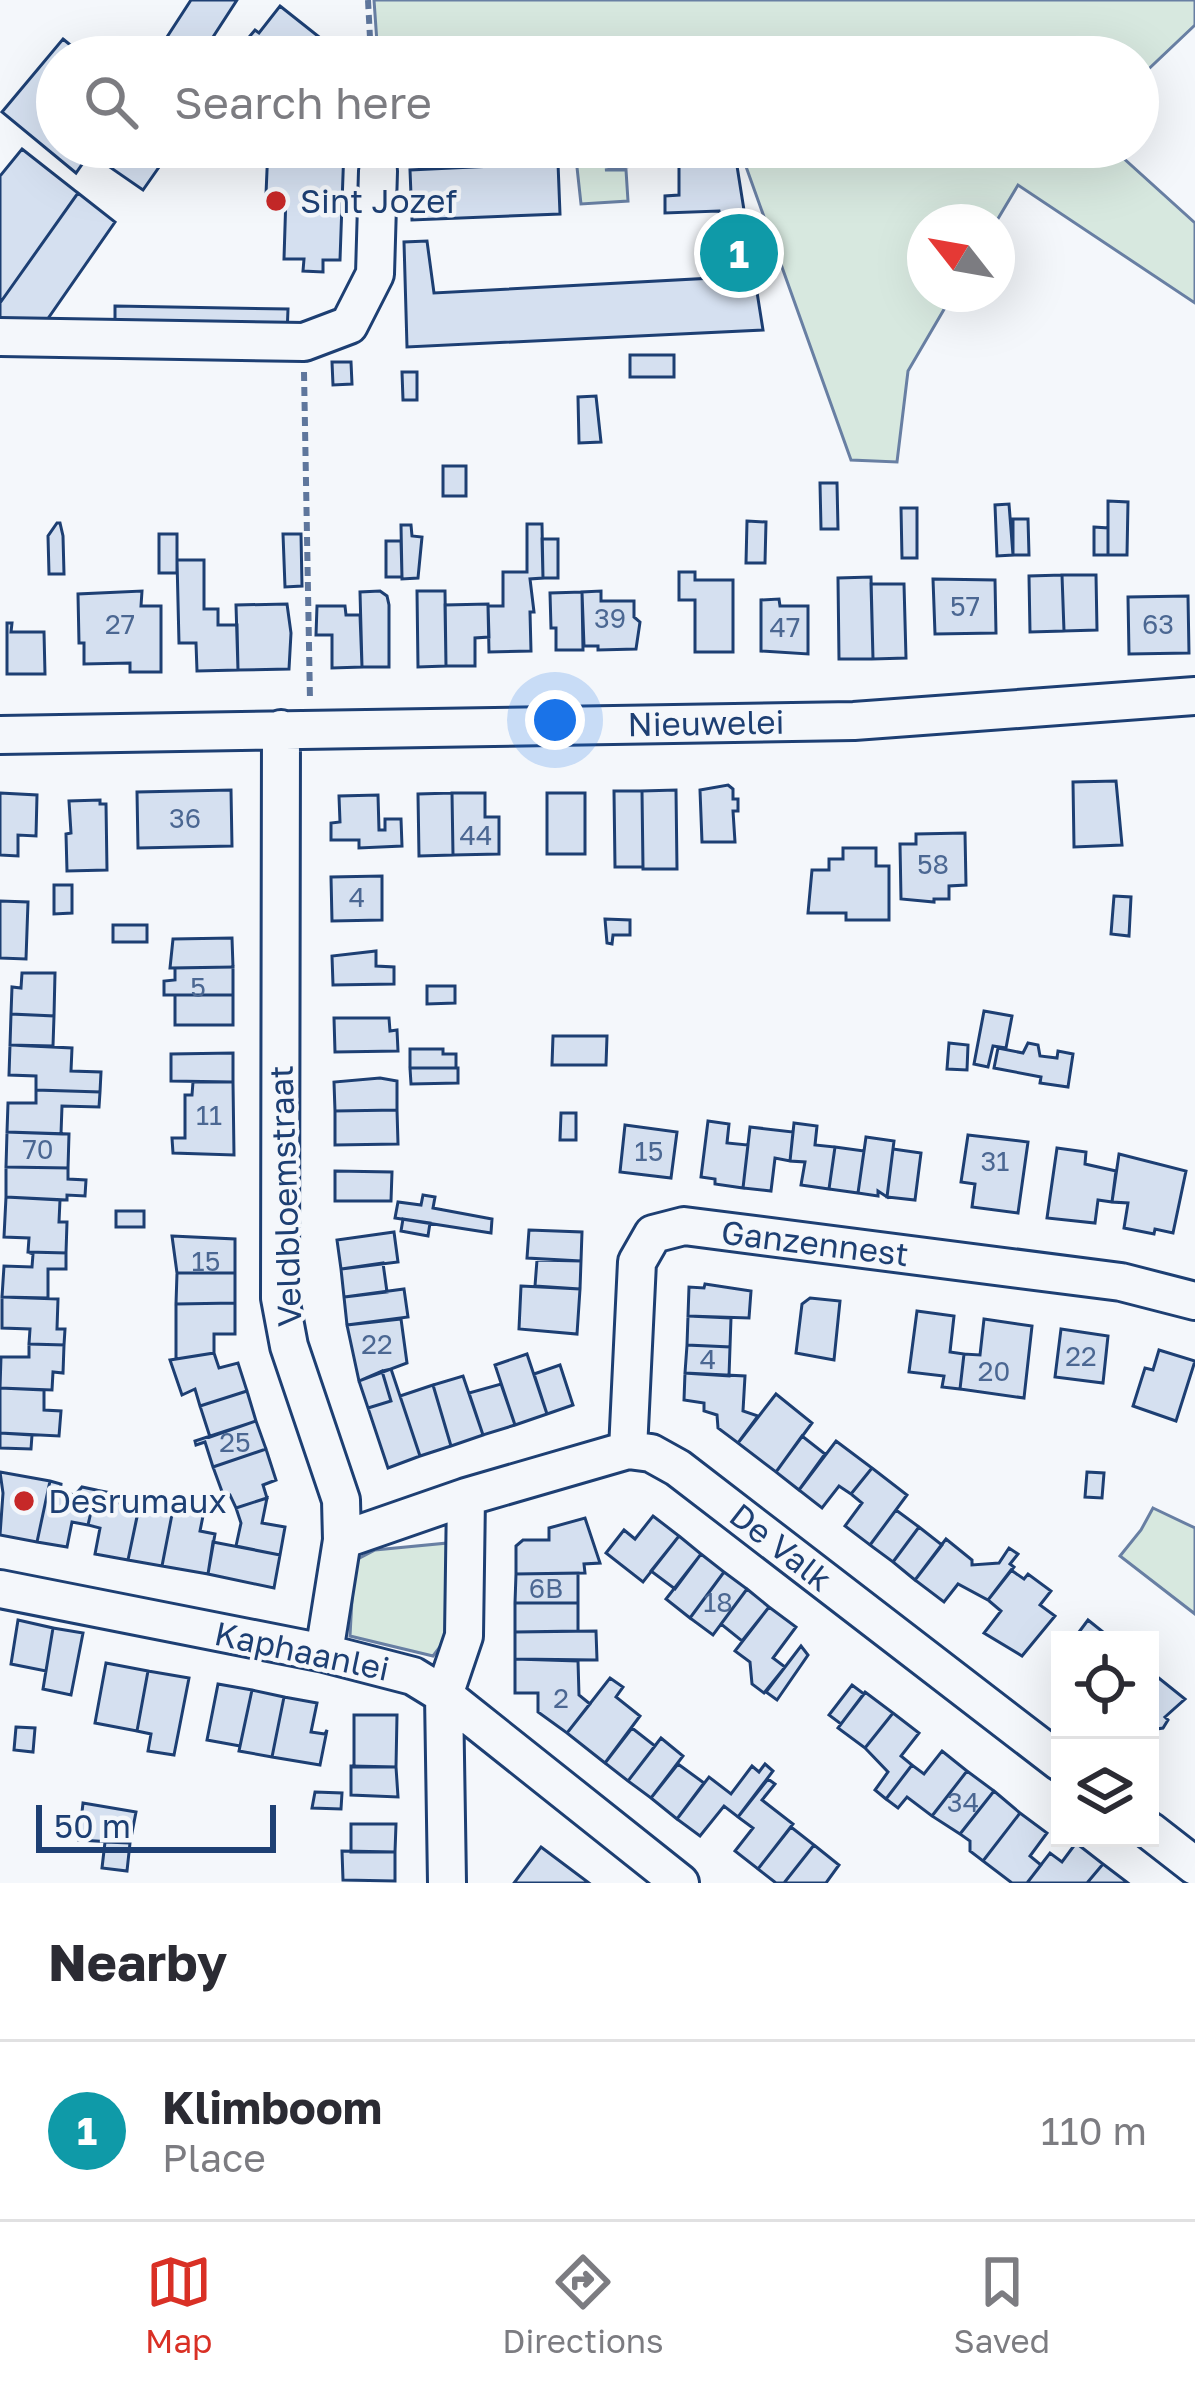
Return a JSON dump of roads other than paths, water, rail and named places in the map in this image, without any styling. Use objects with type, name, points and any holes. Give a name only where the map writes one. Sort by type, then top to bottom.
[{"type":"street","points":[[0,337],[304,342],[349,325],[376,274],[378,171]]},
{"type":"street","name":"Nieuwelei","points":[[0,735],[854,721],[1195,696]]},
{"type":"street","name":"Veldbloemstraat","points":[[296,729],[280,1298],[289,1346],[341,1500],[342,1540],[324,1653]]},
{"type":"street","name":"Ganzennest","points":[[628,1450],[637,1262],[652,1234],[684,1226],[1121,1282],[1195,1301]]},
{"type":"street","points":[[342,1540],[466,1497],[628,1450]]},
{"type":"street","name":"De Valk","points":[[628,1450],[651,1453],[678,1468],[1051,1755]]},
{"type":"street","points":[[447,1883],[444,1695],[464,1636],[466,1497]]},
{"type":"street","name":"Kaphaanlei","points":[[0,1589],[324,1653],[413,1676],[444,1695],[680,1883]]},
{"type":"street","points":[[1159,1838],[1195,1866]]},
{"type":"place","name":"Sint Jozef","points":[[276,201]]},
{"type":"place","name":"Klimboom","points":[[739,253]]},
{"type":"place","name":"Desrumaux","points":[[24,1501]]}]
